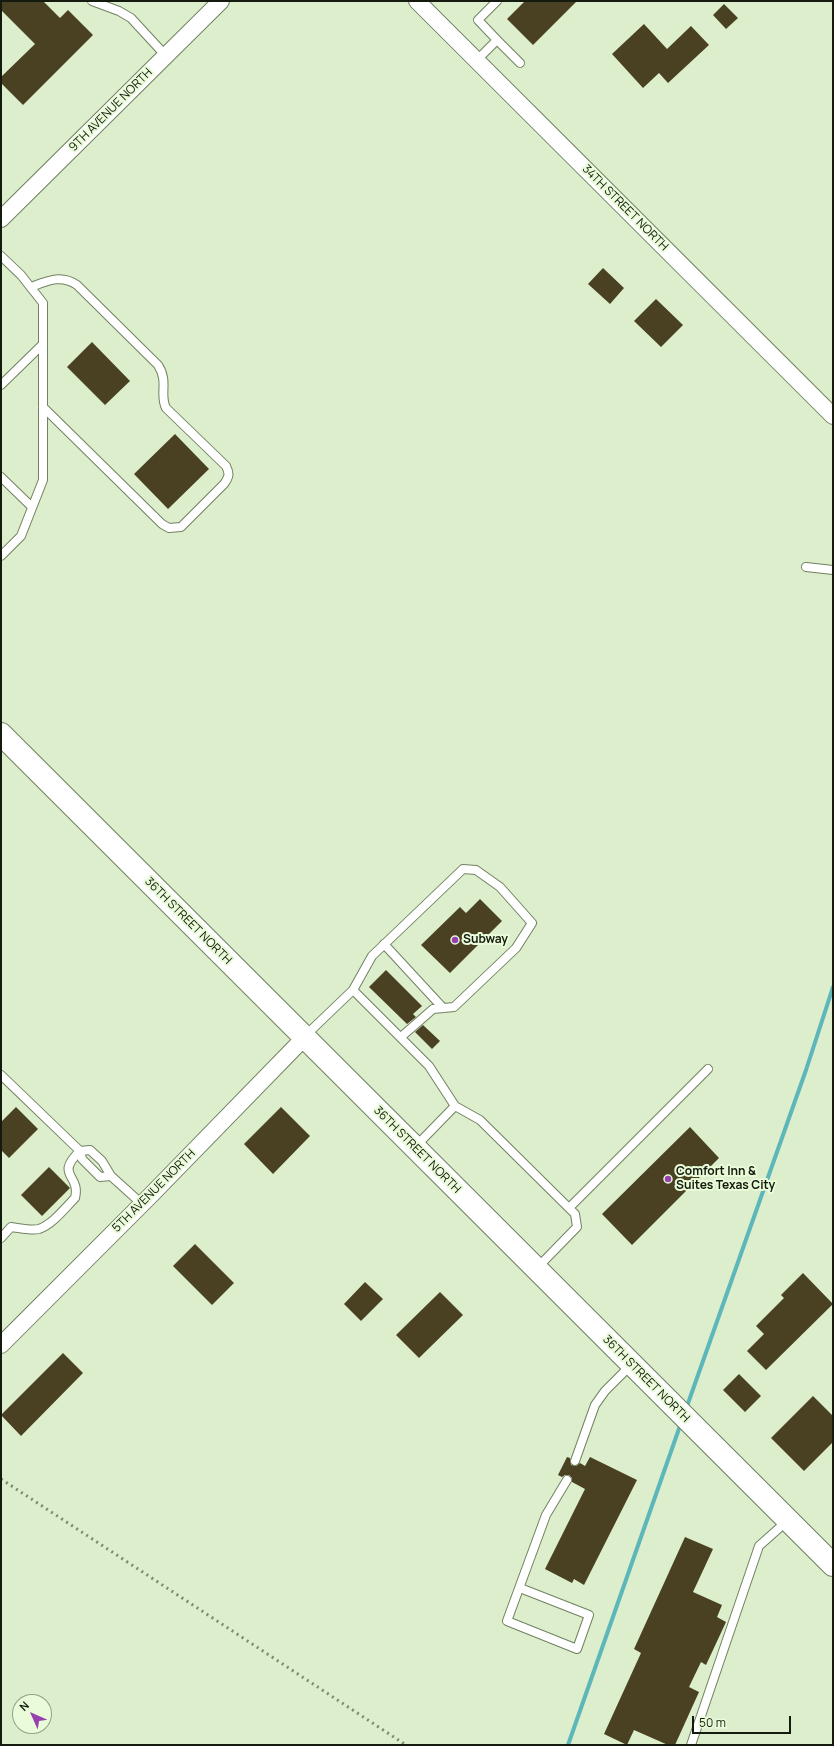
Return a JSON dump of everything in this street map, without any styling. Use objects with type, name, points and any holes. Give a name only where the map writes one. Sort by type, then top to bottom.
[{"type":"highway","name":"36TH STREET NORTH","points":[[1,734],[833,1565]]},
{"type":"street","name":"9TH AVENUE NORTH","points":[[1,219],[221,1]]},
{"type":"street","name":"34TH STREET NORTH","points":[[417,1],[833,416]]},
{"type":"street","name":"5TH AVENUE NORTH","points":[[1,1344],[142,1204],[305,1037]]},
{"type":"lane","points":[[92,1],[119,11],[131,18],[166,56]]},
{"type":"lane","points":[[497,1],[478,20],[520,64]]},
{"type":"lane","points":[[477,60],[497,40]]},
{"type":"lane","points":[[1,556],[21,536],[43,480],[43,303],[31,287],[3,261]]},
{"type":"lane","points":[[31,287],[55,278],[70,280],[77,285],[158,365],[164,380],[164,403],[166,408],[226,466],[229,472],[229,477],[224,484],[181,527],[169,528],[162,524],[43,407]]},
{"type":"lane","points":[[1,385],[43,344]]},
{"type":"lane","points":[[1,477],[32,507]]},
{"type":"lane","points":[[806,567],[833,570]]},
{"type":"lane","points":[[305,1037],[352,990],[372,956],[384,944],[463,869],[476,870],[500,887],[532,923],[516,948],[454,1007],[433,1009],[401,1037]]},
{"type":"lane","points":[[384,944],[443,1008]]},
{"type":"lane","points":[[352,990],[429,1066],[455,1106],[480,1120],[575,1214],[577,1227],[536,1269]]},
{"type":"lane","points":[[568,1208],[708,1069]]},
{"type":"lane","points":[[1,1075],[80,1150],[82,1159],[92,1170],[100,1177],[111,1176]]},
{"type":"lane","points":[[414,1147],[455,1106]]},
{"type":"lane","points":[[1,1238],[11,1227],[29,1230],[39,1229],[48,1224],[75,1198],[76,1192],[68,1170],[70,1160],[80,1150],[90,1150],[102,1161],[111,1176],[142,1204]]},
{"type":"lane","points":[[575,1461],[595,1405],[605,1391],[631,1364]]},
{"type":"lane","points":[[520,1588],[590,1615],[576,1648],[507,1621],[546,1515],[567,1480]]},
{"type":"lane","points":[[691,1745],[759,1546],[788,1520]]},
{"type":"building","points":[[1,1],[43,1],[60,18],[68,10],[93,35],[23,105],[1,83],[1,77],[35,44],[1,10]]},
{"type":"building","points":[[525,1],[577,1],[533,45],[507,19]]},
{"type":"building","points":[[724,4],[738,18],[726,29],[713,15]]},
{"type":"building","points":[[644,24],[667,49],[691,26],[709,45],[668,83],[659,73],[643,88],[612,54]]},
{"type":"building","points":[[603,268],[624,288],[610,304],[588,284]]},
{"type":"building","points":[[656,299],[683,325],[661,347],[634,321]]},
{"type":"building","points":[[92,342],[130,381],[105,405],[67,367]]},
{"type":"building","points":[[175,434],[209,469],[168,509],[134,474]]},
{"type":"building","name":"Subway","points":[[480,899],[502,921],[450,973],[421,945],[460,907],[466,913]]},
{"type":"building","points":[[386,970],[422,1006],[413,1014],[416,1017],[407,1024],[369,987]]},
{"type":"building","points":[[423,1025],[440,1041],[432,1049],[415,1032]]},
{"type":"building","points":[[16,1107],[38,1129],[9,1158],[1,1150],[1,1122]]},
{"type":"building","points":[[281,1107],[310,1136],[273,1174],[244,1144]]},
{"type":"building","name":"Comfort Inn & Suites Texas City","points":[[690,1127],[719,1158],[632,1245],[602,1214]]},
{"type":"building","points":[[49,1167],[70,1188],[42,1216],[21,1195]]},
{"type":"building","points":[[195,1244],[234,1283],[212,1305],[173,1266]]},
{"type":"building","points":[[803,1273],[833,1304],[766,1370],[747,1351],[764,1334],[756,1326],[784,1298],[781,1295]]},
{"type":"building","points":[[365,1282],[383,1299],[361,1321],[344,1304]]},
{"type":"building","points":[[440,1292],[463,1315],[419,1358],[396,1335]]},
{"type":"building","points":[[63,1353],[83,1373],[21,1436],[1,1415]]},
{"type":"building","points":[[739,1374],[761,1396],[745,1412],[723,1390]]},
{"type":"building","points":[[813,1396],[833,1416],[833,1442],[804,1471],[771,1438]]},
{"type":"building","points":[[567,1457],[570,1458],[571,1465],[576,1466],[580,1463],[585,1466],[590,1457],[637,1480],[584,1585],[574,1579],[572,1583],[545,1569],[585,1489],[572,1482],[572,1478],[569,1475],[562,1477],[558,1475]]},
{"type":"building","points":[[685,1537],[713,1549],[693,1592],[722,1605],[717,1617],[726,1622],[706,1665],[701,1662],[689,1687],[699,1692],[675,1745],[668,1745],[634,1730],[627,1745],[604,1734],[641,1653],[634,1649]]},
{"type":"waterway","points":[[686,1409],[806,1070],[833,987]]},
{"type":"waterway","points":[[568,1745],[681,1423]]},
{"type":"railway","points":[[1,1479],[406,1745]]},
{"type":"place","name":"Subway","points":[[455,940]]},
{"type":"place","name":"Comfort Inn & Suites Texas City","points":[[668,1179]]}]
